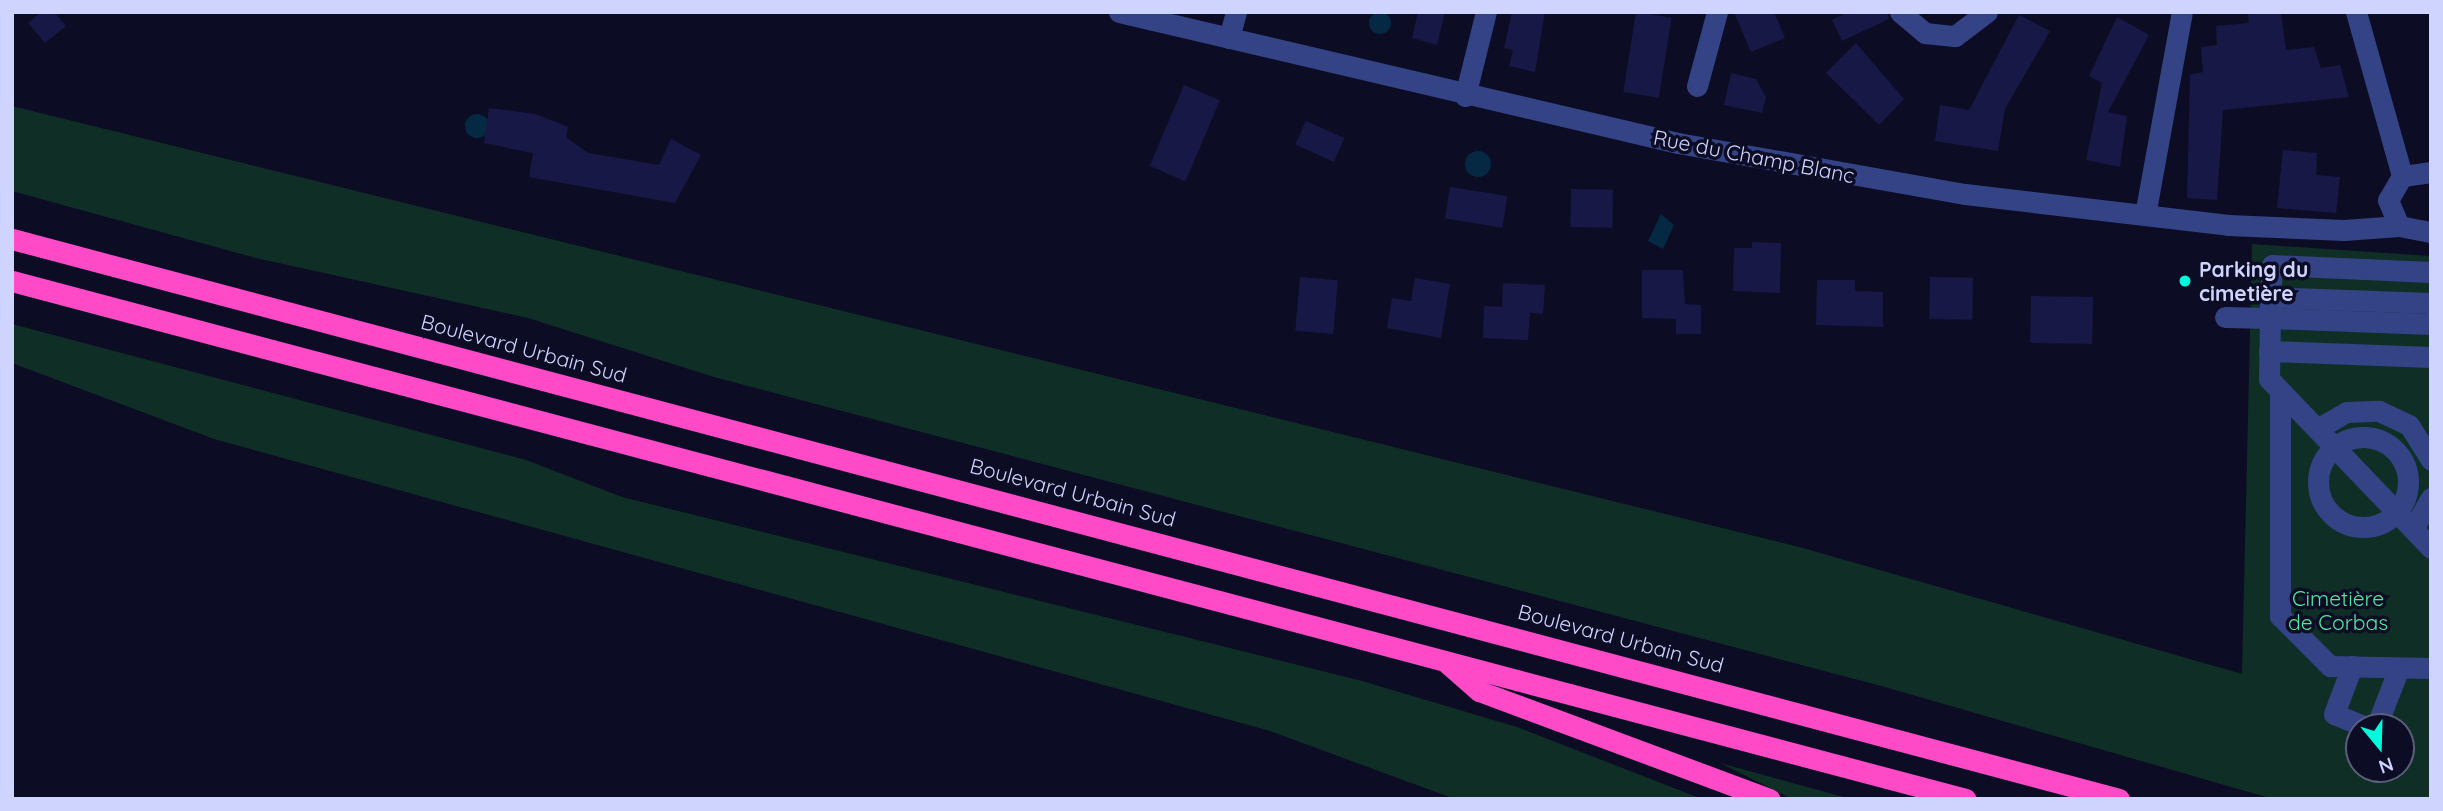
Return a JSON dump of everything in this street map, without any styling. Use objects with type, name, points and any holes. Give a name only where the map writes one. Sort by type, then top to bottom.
[{"type":"highway","name":"Boulevard Urbain Sud","points":[[12,239],[2119,799]]},
{"type":"highway","points":[[12,281],[1966,799]]},
{"type":"highway","points":[[1440,658],[1479,691],[1770,799]]},
{"type":"street","name":"Rue du Champ Blanc","points":[[1119,12],[1465,96],[1965,194],[2145,215],[2344,230],[2399,226],[2431,232]]},
{"type":"street","points":[[1229,38],[1236,12]]},
{"type":"street","points":[[1465,96],[1486,12]]},
{"type":"street","points":[[1697,86],[1717,12]]},
{"type":"street","points":[[1900,12],[1925,33],[1955,36],[1987,12]]},
{"type":"street","points":[[2145,215],[2182,12]]},
{"type":"street","points":[[2356,12],[2402,176],[2388,200],[2399,226]]},
{"type":"street","points":[[2402,176],[2431,172]]},
{"type":"street","points":[[2431,272],[2272,265],[2269,351],[2269,379],[2431,548]]},
{"type":"street","points":[[2270,297],[2431,303]]},
{"type":"street","points":[[2225,317],[2431,324]]},
{"type":"street","points":[[2269,351],[2431,357]]},
{"type":"street","points":[[2280,391],[2280,615],[2330,666],[2431,668]]},
{"type":"street","points":[[2317,429],[2346,412],[2379,411],[2409,425],[2431,460]]},
{"type":"street","points":[[2360,436],[2396,450],[2407,474],[2396,511],[2366,527],[2334,517],[2321,499],[2318,477],[2335,448],[2360,436]]},
{"type":"street","points":[[2413,529],[2431,498]]},
{"type":"street","points":[[2345,718],[2334,714],[2352,666]]},
{"type":"street","points":[[2381,713],[2399,667]]},
{"type":"green space","name":"Cimetière de Corbas","points":[[12,106],[1803,548],[2242,674],[2252,244],[2431,256],[2431,799],[2273,799],[1885,687],[714,377],[528,318],[256,258],[12,191]]},
{"type":"green space","points":[[12,324],[526,460],[622,497],[1362,681],[1517,727],[1702,799],[1455,799],[1270,731],[214,439],[12,363]]},
{"type":"green space","points":[[1720,763],[1851,799],[1792,799]]},
{"type":"water","points":[[1380,12],[1390,19],[1391,23],[1384,33],[1380,34],[1370,27],[1369,23],[1376,13]]},
{"type":"water","points":[[477,114],[485,118],[489,126],[485,134],[477,138],[469,134],[465,126],[469,118]]},
{"type":"water","points":[[1478,151],[1487,155],[1491,164],[1487,173],[1478,177],[1469,173],[1465,164],[1469,155]]},
{"type":"water","points":[[1661,214],[1674,225],[1663,249],[1648,241]]},
{"type":"building","points":[[41,12],[54,12],[66,26],[45,43],[28,23]]},
{"type":"building","points":[[1418,12],[1445,12],[1437,45],[1412,38]]},
{"type":"building","points":[[1512,12],[1545,12],[1535,72],[1509,66],[1513,50],[1504,48]]},
{"type":"building","points":[[1636,12],[1672,18],[1659,98],[1623,92]]},
{"type":"building","points":[[1734,12],[1774,12],[1785,38],[1751,52]]},
{"type":"building","points":[[1848,12],[1887,12],[1889,19],[1842,41],[1832,20]]},
{"type":"building","points":[[2248,12],[2281,12],[2286,50],[2314,47],[2321,68],[2340,65],[2349,97],[2223,110],[2217,200],[2187,198],[2190,75],[2203,72],[2201,47],[2217,45],[2216,26],[2249,23]]},
{"type":"building","points":[[2019,15],[2050,31],[2005,109],[1998,151],[1935,141],[1940,105],[1969,110]]},
{"type":"building","points":[[2117,17],[2149,35],[2108,112],[2127,116],[2120,167],[2086,160],[2102,83],[2089,76]]},
{"type":"building","points":[[1856,43],[1904,99],[1879,125],[1826,73]]},
{"type":"building","points":[[1731,73],[1756,79],[1766,97],[1762,113],[1724,105]]},
{"type":"building","points":[[1184,85],[1220,100],[1186,181],[1150,166]]},
{"type":"building","points":[[489,108],[536,114],[568,127],[566,137],[588,153],[659,165],[671,139],[701,155],[675,203],[529,177],[533,153],[484,143]]},
{"type":"building","points":[[1306,121],[1344,138],[1334,162],[1295,145]]},
{"type":"building","points":[[2283,150],[2317,153],[2316,175],[2340,177],[2336,213],[2277,208]]},
{"type":"building","points":[[1450,187],[1507,196],[1502,228],[1445,219]]},
{"type":"building","points":[[1571,189],[1613,190],[1612,228],[1570,227]]},
{"type":"building","points":[[1752,242],[1781,243],[1780,293],[1733,291],[1734,248],[1752,248]]},
{"type":"building","points":[[1642,270],[1683,270],[1685,304],[1701,305],[1701,334],[1676,334],[1676,319],[1642,318]]},
{"type":"building","points":[[1300,277],[1338,280],[1333,334],[1295,331]]},
{"type":"building","points":[[1930,277],[1973,278],[1972,320],[1929,319]]},
{"type":"building","points":[[1415,278],[1450,284],[1441,338],[1387,328],[1392,298],[1411,301]]},
{"type":"building","points":[[1817,280],[1855,280],[1855,291],[1883,292],[1883,327],[1816,325]]},
{"type":"building","points":[[1503,283],[1545,285],[1543,314],[1530,313],[1528,340],[1483,338],[1484,306],[1502,307]]},
{"type":"building","points":[[2031,296],[2093,297],[2092,344],[2030,343]]},
{"type":"place","name":"Parking du cimetière","points":[[2185,281]]}]
